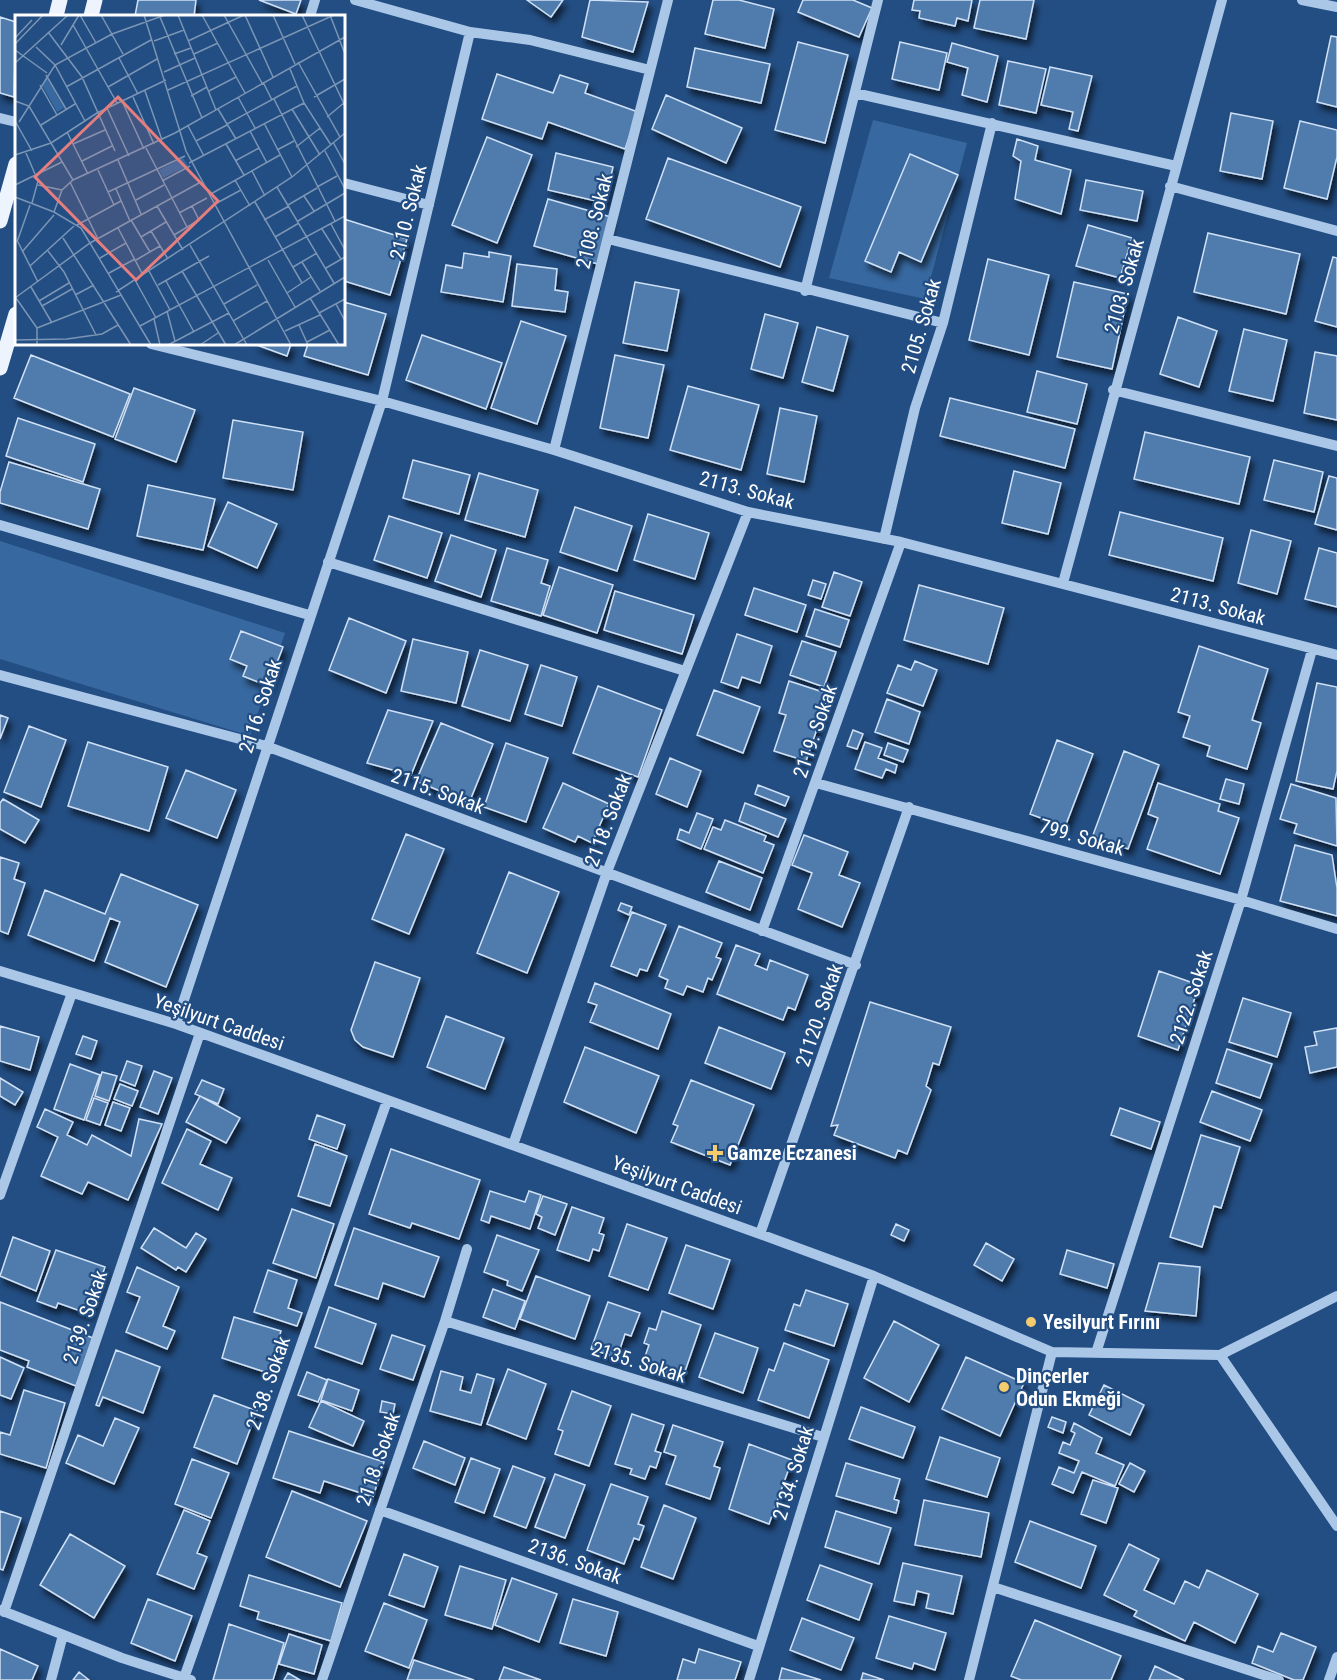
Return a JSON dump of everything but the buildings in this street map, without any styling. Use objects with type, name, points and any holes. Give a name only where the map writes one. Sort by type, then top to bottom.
[{"type":"main road","points":[[56,15],[60,0]]},
{"type":"main road","points":[[91,15],[95,0]]},
{"type":"main road","points":[[0,221],[15,168]]},
{"type":"main road","points":[[0,368],[15,317]]},
{"type":"street","points":[[310,15],[315,0]]},
{"type":"street","points":[[355,0],[470,32],[530,40],[650,70]]},
{"type":"street","name":"2108. Sokak","points":[[554,450],[668,0]]},
{"type":"street","points":[[805,291],[878,0]]},
{"type":"street","name":"2103. Sokak","points":[[1063,583],[1113,390],[1222,0]]},
{"type":"street","points":[[1302,0],[1337,7]]},
{"type":"street","name":"2110. Sokak","points":[[382,401],[470,32]]},
{"type":"street","points":[[855,93],[1176,166]]},
{"type":"street","points":[[0,118],[15,122]]},
{"type":"street","name":"2105. Sokak","points":[[884,539],[915,408],[943,323],[992,123]]},
{"type":"street","points":[[345,183],[429,205]]},
{"type":"street","points":[[1170,186],[1337,231]]},
{"type":"street","points":[[608,239],[805,291],[943,323]]},
{"type":"street","name":"2113. Sokak","points":[[155,345],[382,401],[554,450],[748,512],[901,542],[1337,655]]},
{"type":"street","points":[[1113,390],[1337,446]]},
{"type":"street","name":"2116. Sokak","points":[[176,1024],[309,615],[382,401]]},
{"type":"street","name":"2118. Sokak","points":[[513,1145],[607,872],[748,512]]},
{"type":"street","points":[[0,525],[309,615]]},
{"type":"street","name":"2119. Sokak","points":[[762,931],[901,542]]},
{"type":"street","points":[[328,562],[685,671]]},
{"type":"street","name":"2122. Sokak","points":[[1096,1353],[1241,900],[1312,650]]},
{"type":"street","name":"2115. Sokak","points":[[0,675],[266,746],[856,965]]},
{"type":"street","name":"799. Sokak","points":[[816,783],[1241,900],[1337,929]]},
{"type":"street","name":"21120. Sokak","points":[[760,1234],[856,965],[909,807]]},
{"type":"street","name":"Yeşilyurt Caddesi","points":[[0,971],[176,1024],[760,1234],[874,1276],[1052,1352],[1220,1355],[1337,1296]]},
{"type":"street","points":[[0,1195],[72,993]]},
{"type":"street","name":"2139. Sokak","points":[[2,1611],[200,1033]]},
{"type":"street","name":"2138. Sokak","points":[[188,1679],[387,1101]]},
{"type":"street","name":"2118. Sokak","points":[[322,1680],[445,1321],[467,1249]]},
{"type":"street","name":"2134. Sokak","points":[[749,1680],[874,1276]]},
{"type":"street","name":"2135. Sokak","points":[[445,1321],[823,1437]]},
{"type":"street","points":[[969,1680],[1052,1352]]},
{"type":"street","points":[[1220,1355],[1337,1526]]},
{"type":"street","name":"2136. Sokak","points":[[380,1510],[758,1646]]},
{"type":"street","points":[[993,1587],[1279,1680]]},
{"type":"street","points":[[2,1611],[188,1679]]},
{"type":"street","points":[[51,1680],[63,1635]]},
{"type":"street","points":[[1329,1680],[1337,1657]]},
{"type":"shaded area","points":[[873,120],[967,143],[925,299],[829,278]]},
{"type":"shaded area","points":[[0,541],[285,633],[250,736],[0,659]]},
{"type":"place","name":"Gamze Eczanesi","points":[[715,1153]]},
{"type":"place","name":"Yesilyurt Fırını","points":[[1031,1322]]},
{"type":"place","name":"Dinçerler Odun Ekmeği","points":[[1004,1387]]}]
